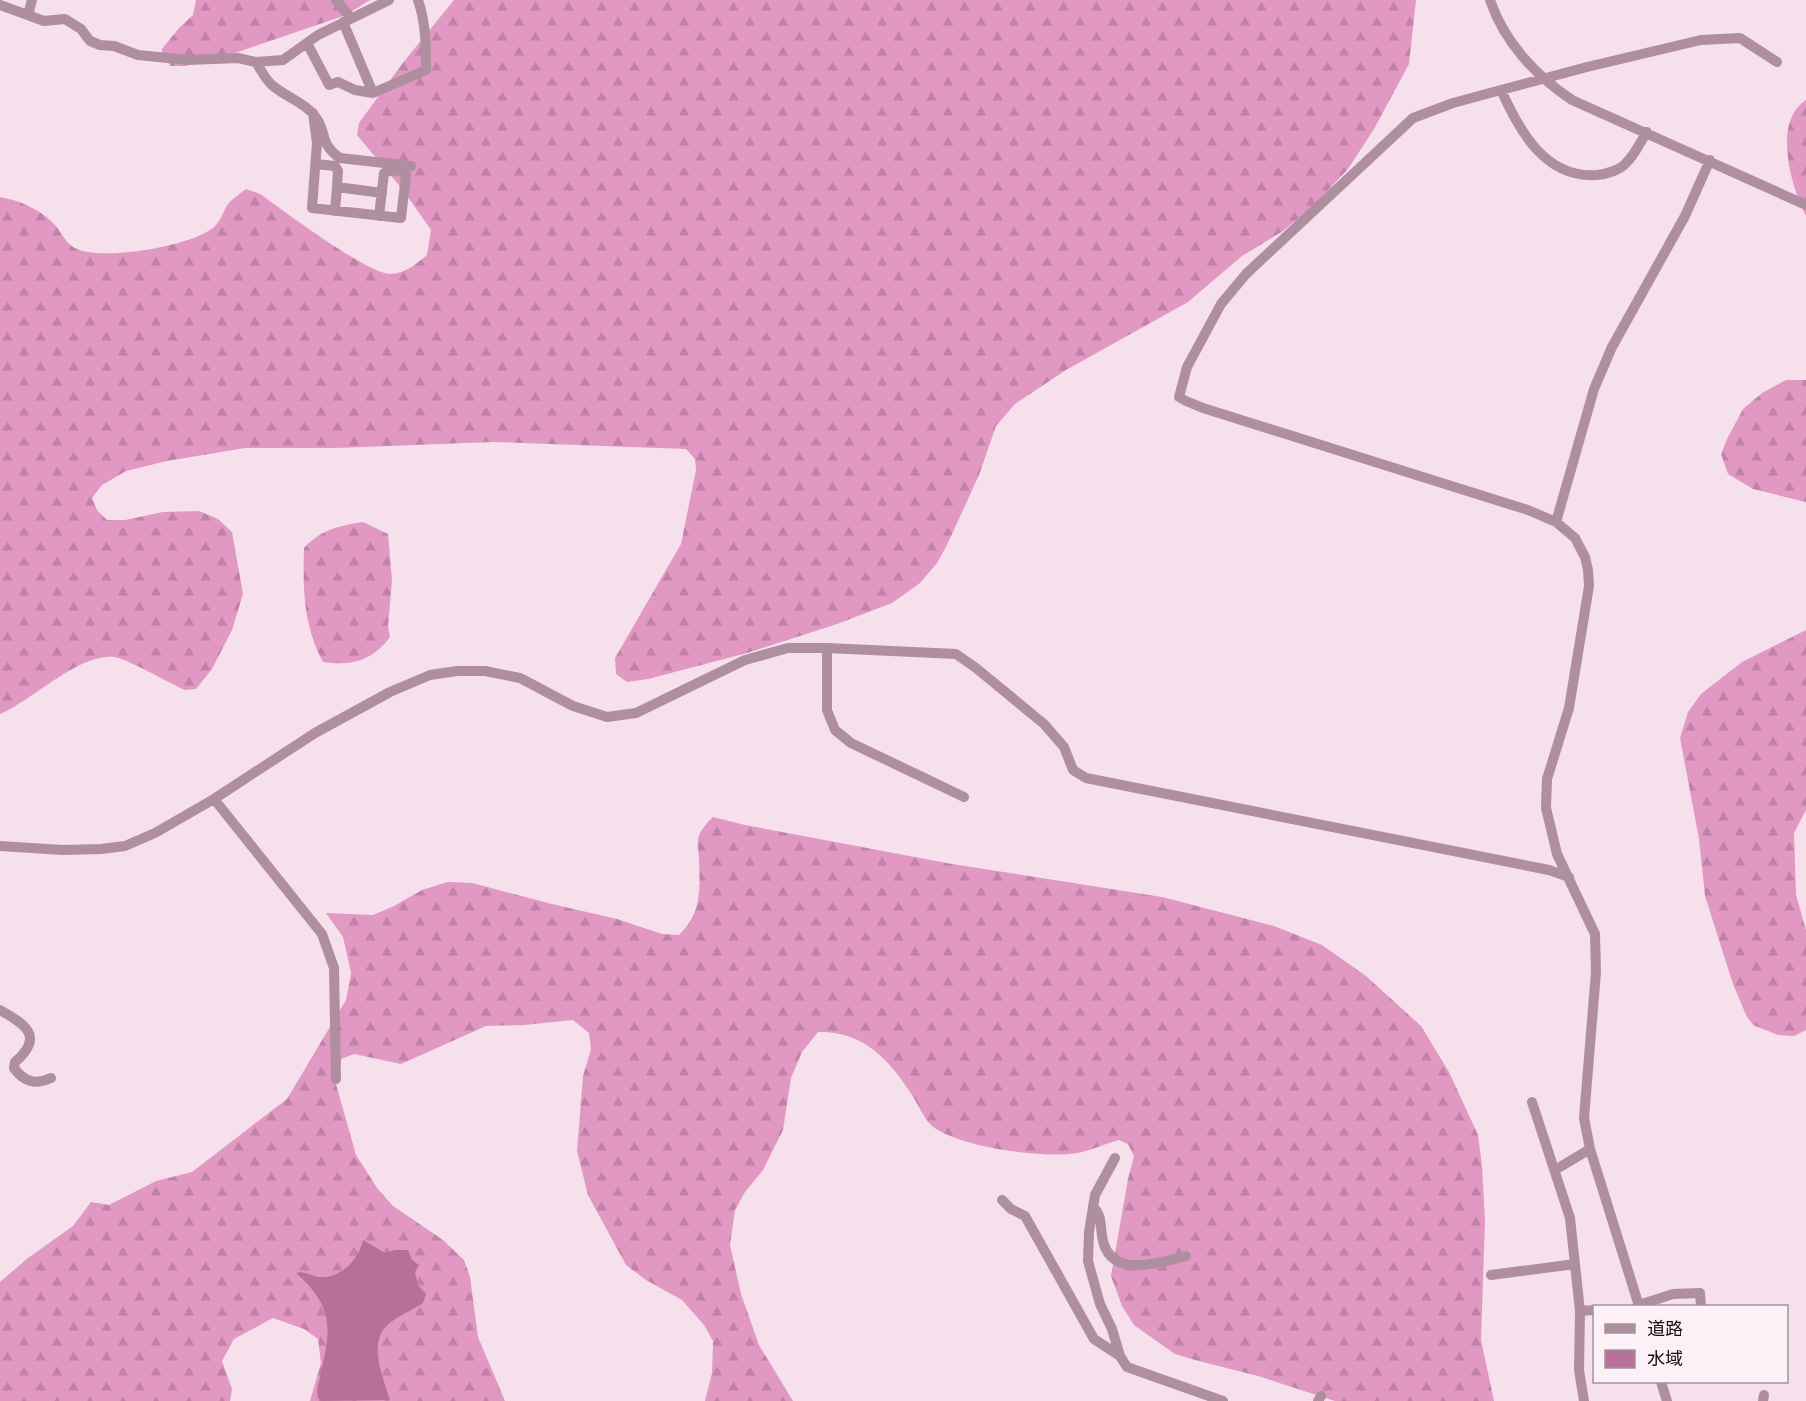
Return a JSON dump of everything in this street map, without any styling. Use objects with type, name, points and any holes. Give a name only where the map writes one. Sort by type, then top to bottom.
[{"type":"street","points":[[28,15],[32,0]]},
{"type":"street","points":[[336,0],[347,20],[374,93]]},
{"type":"street","points":[[0,5],[44,21],[65,19],[81,29],[90,40],[100,45],[114,46],[138,55],[188,60],[237,58],[256,62],[283,60],[318,35],[389,0]]},
{"type":"street","points":[[307,43],[329,85],[338,82],[355,90],[374,93],[426,70],[426,42],[418,0]]},
{"type":"street","points":[[1490,0],[1507,35],[1533,69],[1550,85],[1582,105],[1710,160],[1806,205]]},
{"type":"street","points":[[1639,1305],[1590,1149],[1584,1118],[1597,953],[1595,934],[1557,854],[1546,808],[1547,779],[1569,708],[1589,586],[1585,557],[1575,538],[1556,522],[1528,510],[1203,408],[1179,396],[1187,367],[1221,304],[1246,274],[1413,118],[1453,103],[1501,90],[1701,40],[1740,38],[1777,62]]},
{"type":"street","points":[[256,62],[273,86],[313,113],[320,123],[325,143],[330,151],[340,158],[411,166]]},
{"type":"street","points":[[1501,90],[1511,113],[1529,143],[1556,165],[1572,172],[1588,176],[1606,174],[1626,164],[1647,132]]},
{"type":"street","points":[[313,113],[317,143],[312,208],[335,210],[379,216],[401,218],[406,175],[404,172],[391,170],[384,173],[379,216]]},
{"type":"street","points":[[1556,522],[1594,389],[1612,347],[1685,216],[1710,160]]},
{"type":"street","points":[[316,164],[335,166],[338,171],[335,210]]},
{"type":"street","points":[[337,187],[382,193]]},
{"type":"street","points":[[0,846],[63,850],[125,846],[155,833],[214,799],[315,733],[390,692],[430,675],[457,671],[485,671],[520,678],[573,706],[607,717],[636,713],[745,660],[788,648],[827,648],[956,654],[1044,724],[1064,747],[1073,770],[1086,778],[1549,870],[1569,878]]},
{"type":"street","points":[[827,648],[827,710],[835,730],[851,743],[964,797]]},
{"type":"street","points":[[214,799],[322,934],[334,968],[336,1079]]},
{"type":"street","points":[[0,1010],[17,1020],[29,1033],[31,1042],[28,1051],[15,1062],[14,1068],[28,1081],[40,1083],[51,1078]]},
{"type":"street","points":[[1532,1102],[1570,1218],[1580,1311],[1579,1370],[1584,1401]]},
{"type":"street","points":[[1555,1170],[1590,1149]]},
{"type":"street","points":[[1115,1158],[1095,1195],[1089,1232],[1088,1261],[1100,1304],[1112,1329],[1120,1356],[1127,1367],[1223,1401]]},
{"type":"street","points":[[1002,1200],[1011,1209],[1025,1216],[1094,1339],[1120,1356]]},
{"type":"street","points":[[1093,1206],[1100,1214],[1106,1250],[1119,1262],[1130,1266],[1141,1266],[1186,1256]]},
{"type":"street","points":[[1491,1275],[1575,1264]]},
{"type":"street","points":[[1642,1305],[1673,1294],[1700,1293],[1701,1305]]},
{"type":"street","points":[[1580,1311],[1593,1310]]},
{"type":"street","points":[[1661,1383],[1667,1401]]},
{"type":"green space","points":[[196,0],[370,0],[346,15],[238,52],[186,66],[171,66],[163,58],[162,49],[193,15]]},
{"type":"green space","points":[[454,0],[1416,0],[1409,64],[1374,129],[1348,169],[1314,205],[1283,231],[1242,256],[1188,302],[1066,370],[1015,404],[996,426],[979,475],[937,563],[920,583],[892,603],[837,624],[747,653],[648,679],[627,682],[616,674],[615,658],[681,544],[696,470],[695,459],[686,449],[493,442],[336,448],[245,448],[167,461],[126,471],[102,485],[92,498],[97,510],[107,520],[125,520],[163,512],[199,511],[218,519],[232,532],[243,594],[232,630],[212,669],[196,689],[185,690],[138,666],[114,657],[100,658],[71,670],[0,714],[0,197],[14,200],[42,213],[73,247],[85,252],[123,253],[166,246],[203,234],[216,225],[228,204],[246,189],[260,194],[325,240],[363,263],[390,274],[405,270],[427,255],[431,230],[403,190],[357,135],[359,123],[402,64]]},
{"type":"green space","points":[[1806,100],[1806,216],[1790,172],[1787,138],[1796,110]]},
{"type":"green space","points":[[1786,380],[1806,380],[1806,502],[1753,489],[1728,474],[1721,454],[1743,409],[1762,393]]},
{"type":"green space","points":[[363,522],[388,534],[392,580],[388,626],[390,637],[376,652],[361,660],[343,663],[323,662],[311,634],[308,620],[304,548],[317,536],[331,529]]},
{"type":"green space","points":[[1806,630],[1806,810],[1794,833],[1796,895],[1806,930],[1806,1030],[1794,1036],[1778,1035],[1753,1025],[1746,1015],[1733,984],[1705,896],[1699,839],[1680,738],[1688,712],[1701,694],[1742,662]]},
{"type":"green space","points":[[713,817],[952,864],[1162,897],[1274,926],[1322,945],[1366,976],[1421,1026],[1449,1072],[1478,1135],[1485,1221],[1481,1340],[1494,1401],[1335,1401],[1258,1376],[1175,1354],[1134,1325],[1122,1306],[1111,1276],[1134,1156],[1128,1144],[1119,1140],[1082,1152],[1055,1155],[998,1149],[960,1140],[929,1123],[894,1070],[873,1050],[848,1036],[818,1032],[802,1052],[791,1078],[783,1130],[763,1170],[745,1192],[735,1210],[730,1245],[741,1294],[759,1345],[793,1401],[705,1401],[712,1373],[713,1341],[704,1325],[682,1300],[646,1280],[626,1265],[588,1195],[577,1151],[583,1076],[591,1049],[589,1033],[573,1020],[486,1026],[401,1064],[354,1054],[341,1059],[336,1084],[356,1155],[377,1188],[393,1206],[443,1240],[464,1260],[470,1277],[478,1337],[505,1401],[310,1401],[321,1363],[318,1339],[304,1329],[273,1318],[234,1339],[222,1361],[232,1389],[230,1401],[0,1401],[0,1282],[28,1258],[73,1226],[91,1202],[109,1205],[156,1181],[192,1172],[287,1099],[346,1000],[351,973],[343,937],[326,913],[373,915],[422,890],[448,882],[472,883],[617,919],[662,934],[679,935],[687,927],[696,909],[700,880],[698,840],[702,830]]},
{"type":"water","points":[[363,1240],[385,1253],[408,1250],[412,1260],[419,1265],[415,1272],[418,1285],[426,1294],[423,1303],[391,1322],[379,1338],[379,1365],[390,1400],[321,1401],[317,1391],[328,1328],[320,1301],[311,1287],[296,1273],[319,1277],[334,1275],[353,1261]]}]
